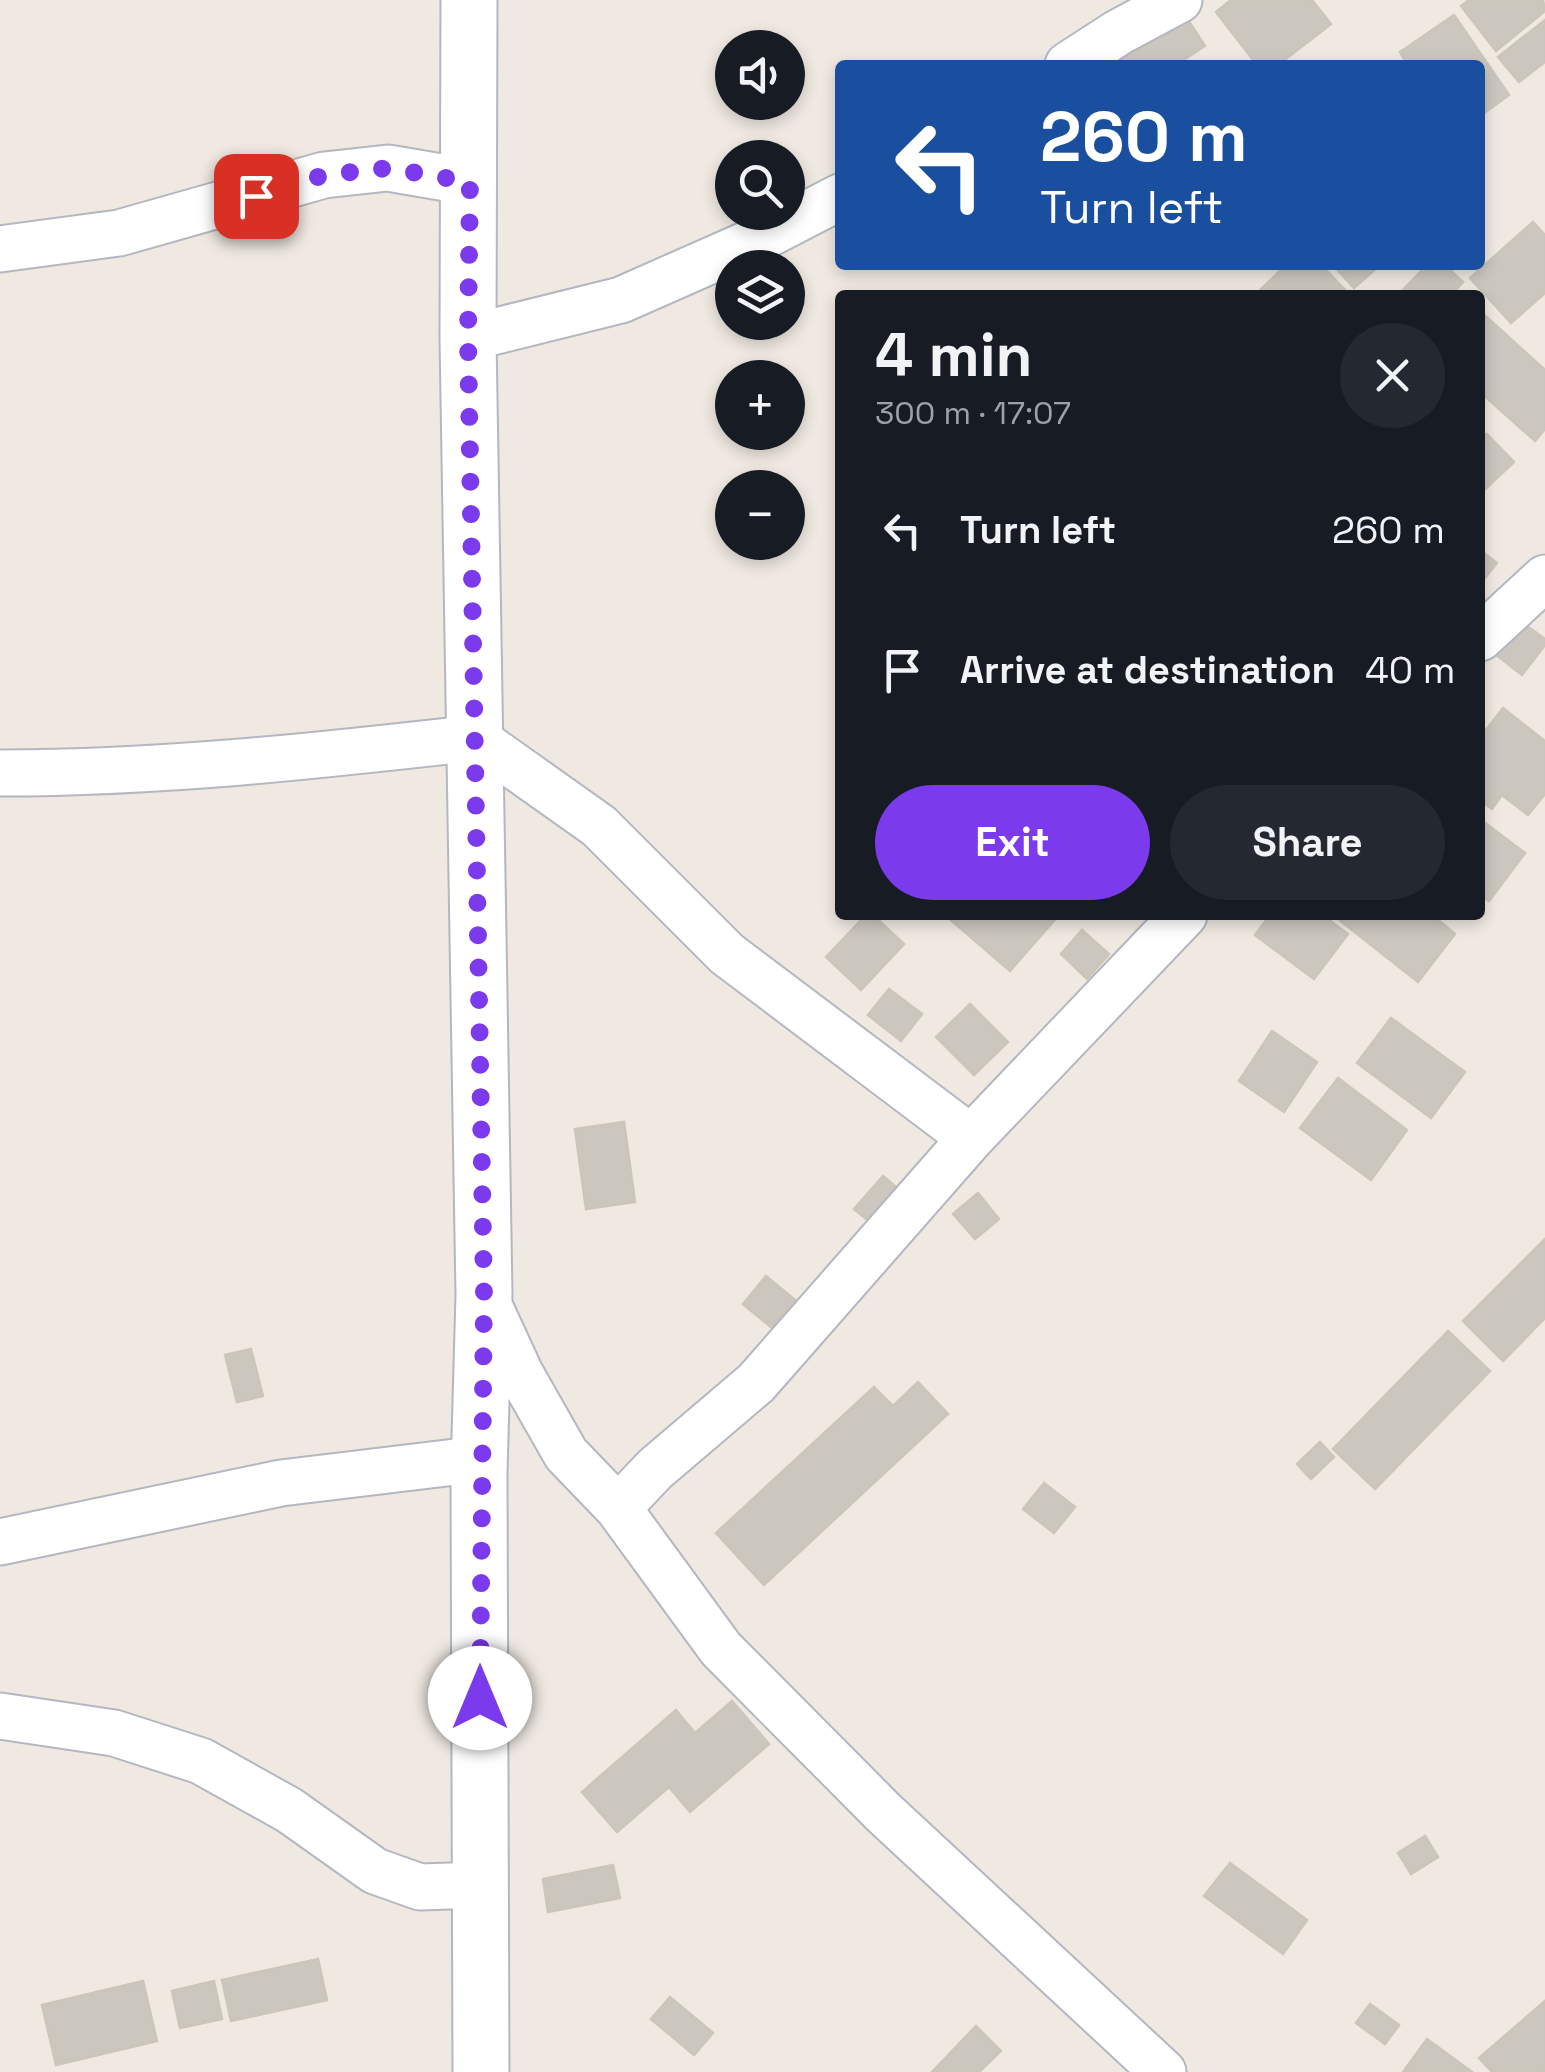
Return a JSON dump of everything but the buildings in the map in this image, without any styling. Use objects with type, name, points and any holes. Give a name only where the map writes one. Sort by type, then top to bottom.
[{"type":"street","points":[[469,0],[468,338],[484,1295],[480,1460],[480,2072]]},
{"type":"street","points":[[1076,60],[1179,0]]},
{"type":"street","points":[[0,248],[119,233],[324,175],[388,168],[470,182]]},
{"type":"street","points":[[468,338],[621,300],[757,240],[835,200]]},
{"type":"street","points":[[1485,633],[1545,578]]},
{"type":"street","points":[[0,773],[113,773],[249,764],[475,738],[599,826],[727,954],[972,1138]]},
{"type":"street","points":[[618,1508],[654,1468],[756,1383],[972,1138],[1179,920]]},
{"type":"street","points":[[484,1295],[520,1373],[566,1454],[618,1508],[721,1650],[1143,2067]]},
{"type":"street","points":[[0,1542],[281,1483],[480,1460]]},
{"type":"street","points":[[0,1716],[114,1733],[201,1761],[289,1810],[376,1870],[420,1887],[480,1886]]},
{"type":"route","points":[[256,196],[324,175],[388,168],[470,182],[468,338],[484,1295],[480,1698]]}]
